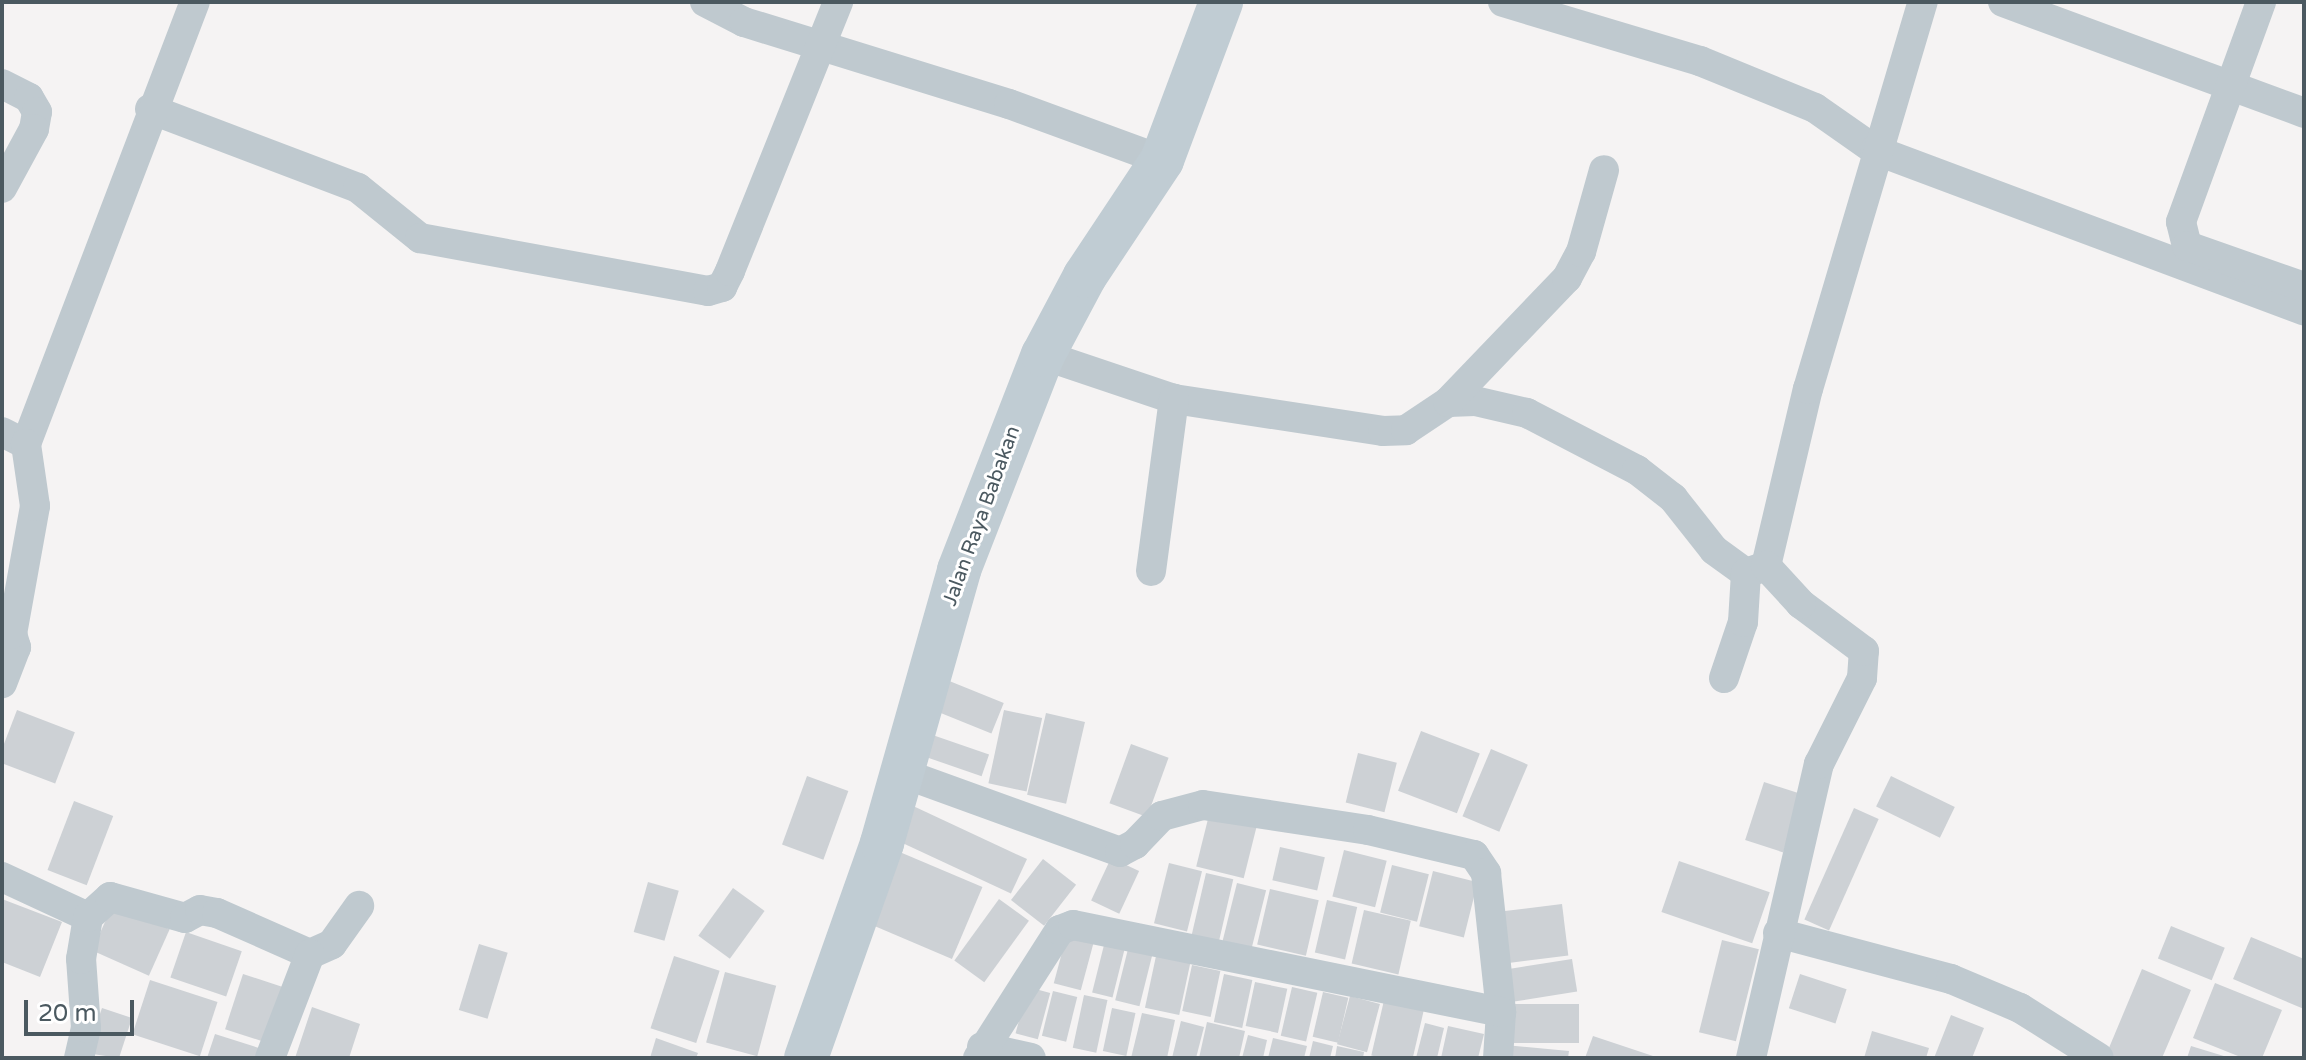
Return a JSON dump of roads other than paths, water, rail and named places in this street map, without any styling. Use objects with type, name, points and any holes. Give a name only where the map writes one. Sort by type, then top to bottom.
[{"type":"street","points":[[2,683],[14,660],[7,631],[35,506],[14,438],[195,2]]},
{"type":"street","points":[[705,2],[744,22],[1009,104],[1162,160]]},
{"type":"street","points":[[150,109],[358,188],[376,197],[420,238],[708,291],[722,287],[730,271],[838,2]]},
{"type":"street","name":"Jalan Raya Babakan","points":[[806,1058],[902,773],[959,570],[1043,355],[1085,276],[1162,160],[1221,2]]},
{"type":"street","points":[[1503,2],[1700,61],[1815,108],[1875,150],[2304,310]]},
{"type":"street","points":[[1724,678],[1743,622],[1875,150],[1923,2]]},
{"type":"street","points":[[2003,2],[2304,113]]},
{"type":"street","points":[[2261,2],[2233,88],[2181,222],[2187,246],[2304,287]]},
{"type":"street","points":[[2,84],[29,98],[37,112],[34,129],[2,188]]},
{"type":"street","points":[[1043,355],[1174,399],[1383,431],[1406,430],[1448,402],[1567,278],[1581,252],[1604,170]]},
{"type":"street","points":[[1151,571],[1174,399]]},
{"type":"street","points":[[1448,402],[1475,401],[1527,413],[1575,434],[1673,498],[1714,550],[1756,570],[1864,651],[1862,678],[1819,764],[1751,1058]]},
{"type":"street","points":[[902,773],[1120,852],[1135,844],[1162,816],[1203,805],[1368,830],[1474,855],[1486,873],[1501,1012],[1498,1058]]},
{"type":"street","points":[[2,877],[88,917]]},
{"type":"street","points":[[79,1058],[86,1028],[81,959],[88,917],[110,897],[125,897],[185,918],[200,910],[217,913],[310,954]]},
{"type":"street","points":[[270,1058],[310,954],[332,944],[359,906]]},
{"type":"street","points":[[1031,1058],[980,1053],[1060,930],[1073,925],[1501,1012]]},
{"type":"street","points":[[1778,933],[1951,979],[2020,1008],[2099,1058]]}]
